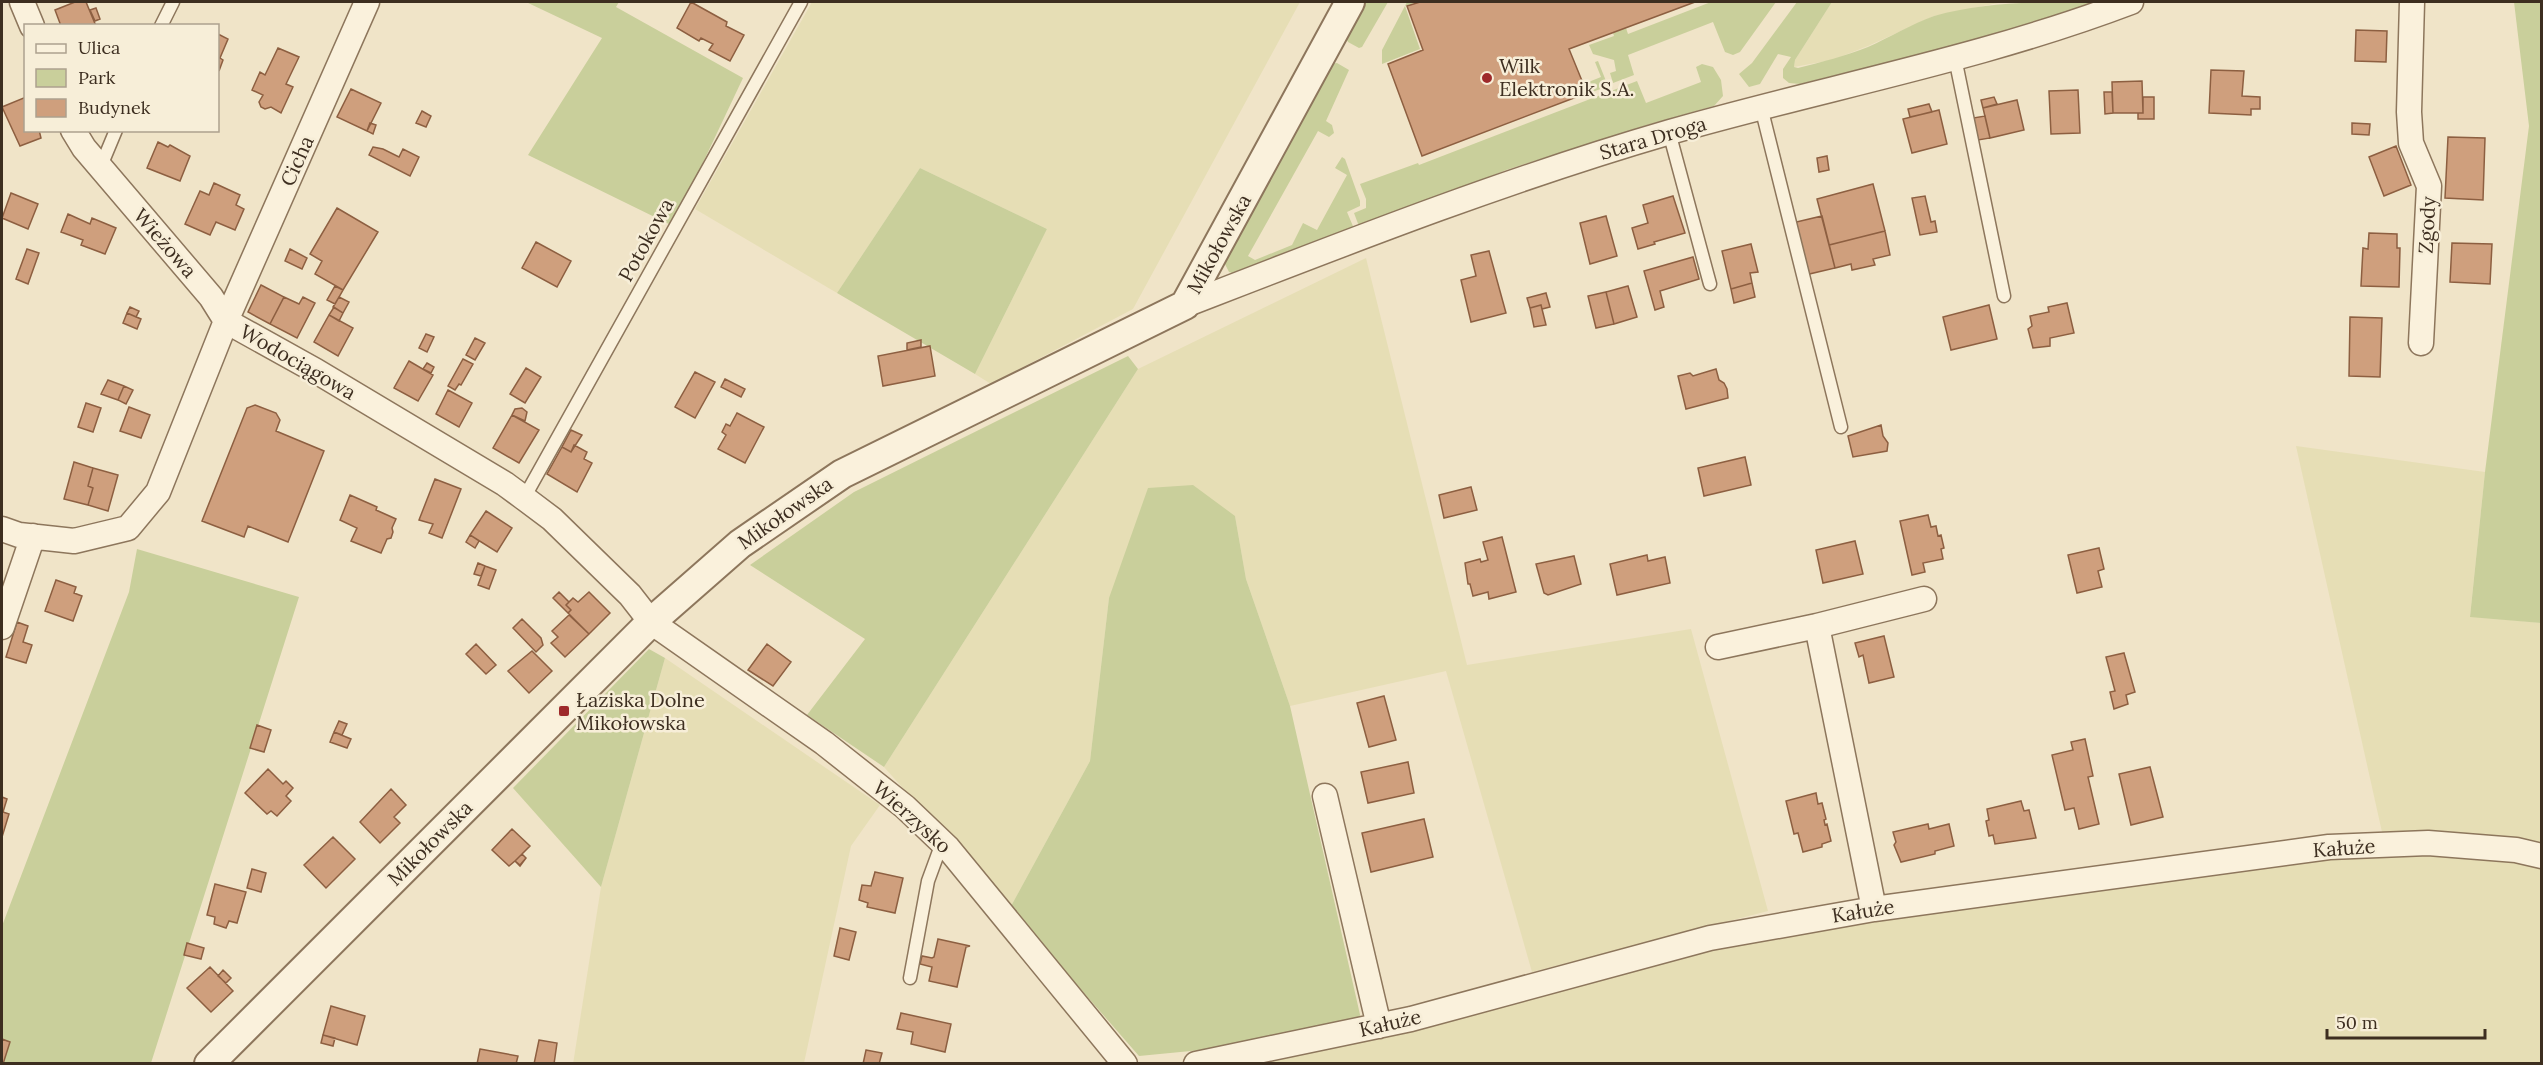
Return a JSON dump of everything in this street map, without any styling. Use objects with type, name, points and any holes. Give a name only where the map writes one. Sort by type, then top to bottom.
[{"type":"street","points":[[22,2],[31,24]]},
{"type":"street","name":"Cicha","points":[[226,321],[367,2]]},
{"type":"street","name":"Mikołowska","points":[[209,1064],[651,622],[740,544],[842,474],[1185,305],[1350,2]]},
{"type":"street","name":"Stara Droga","points":[[1185,305],[1439,207],[1552,167],[1761,107],[1955,58],[2069,25],[2131,2]]},
{"type":"street","name":"Zgody","points":[[2412,2],[2409,112],[2411,143],[2429,186],[2421,343]]},
{"type":"street","name":"Wieżowa","points":[[74,132],[84,148],[212,297],[226,321]]},
{"type":"street","name":"Wodociągowa","points":[[2,529],[33,536],[74,541],[128,528],[158,492],[226,321],[316,371],[505,484],[552,519],[630,595],[651,622]]},
{"type":"street","points":[[2,627],[33,536]]},
{"type":"street","points":[[1718,647],[1817,626],[1924,598]]},
{"type":"street","name":"Wierzysko","points":[[651,622],[824,743],[906,807],[948,848],[1125,1064]]},
{"type":"street","points":[[1817,626],[1874,909]]},
{"type":"street","points":[[1325,796],[1379,1026]]},
{"type":"street","name":"Kałuże","points":[[1196,1064],[1379,1026],[1710,938],[1874,909],[2330,847],[2428,843],[2516,850],[2541,856]]},
{"type":"lane","points":[[162,24],[173,2]]},
{"type":"lane","name":"Potokowa","points":[[524,498],[801,2]]},
{"type":"lane","points":[[1955,58],[2004,296]]},
{"type":"lane","points":[[1761,107],[1841,427]]},
{"type":"lane","points":[[101,166],[115,132]]},
{"type":"lane","points":[[1669,132],[1710,284]]},
{"type":"lane","points":[[910,978],[928,880],[939,851],[948,848]]},
{"type":"shaded area","points":[[812,2],[1300,2],[1133,309],[991,384],[975,374],[1047,229],[920,168],[837,293],[695,209]]},
{"type":"shaded area","points":[[1832,2],[2003,2],[1934,16],[1832,60],[1794,67],[1795,60]]},
{"type":"shaded area","points":[[1366,258],[1467,665],[1691,629],[1768,911],[1532,972],[1446,671],[1290,706],[1246,579],[1235,516],[1109,598],[1090,761],[1010,908],[884,767],[1138,369]]},
{"type":"shaded area","points":[[2296,446],[2485,472],[2470,616],[2541,623],[2541,846],[2476,836],[2382,832]]},
{"type":"shaded area","points":[[665,658],[880,805],[851,846],[804,1063],[573,1064],[601,887]]},
{"type":"shaded area","points":[[2329,847],[2541,856],[2541,1063],[1196,1064],[1710,938]]},
{"type":"green space","points":[[526,2],[619,2],[616,7],[743,78],[673,226],[528,155],[602,38]]},
{"type":"green space","points":[[1361,2],[1388,2],[1362,47],[1359,48],[1348,42],[1345,36]]},
{"type":"green space","points":[[1407,2],[1417,2],[1405,6],[1420,49],[1382,64],[1382,50]]},
{"type":"green space","points":[[1711,2],[1776,2],[1740,52],[1733,55],[1725,52],[1713,22],[1628,55],[1634,75],[1613,83],[1610,73],[1616,71],[1614,60],[1593,54],[1589,45],[1614,36],[1613,33],[1626,28],[1628,34]]},
{"type":"green space","points":[[1797,2],[1832,2],[1795,60],[1794,67],[1798,68],[1868,47],[1926,19],[1956,11],[2022,3],[2111,2],[2032,26],[1800,84],[1789,83],[1783,78],[1783,69],[1791,57],[1778,54],[1760,84],[1749,87],[1739,74],[1752,63]]},
{"type":"green space","points":[[2514,2],[2542,2],[2541,623],[2470,617],[2485,472],[2529,126]]},
{"type":"green space","points":[[1598,61],[1608,86],[1590,93],[1586,83],[1601,77],[1595,62]]},
{"type":"green space","points":[[1337,63],[1349,70],[1326,121],[1332,125],[1334,133],[1329,137],[1318,131],[1248,256],[1255,260],[1292,245],[1303,223],[1317,230],[1347,175],[1335,168],[1342,157],[1345,159],[1360,201],[1360,206],[1347,212],[1355,231],[1235,274],[1229,272],[1223,260],[1330,64]]},
{"type":"green space","points":[[1702,64],[1713,67],[1721,80],[1723,96],[1714,106],[1506,170],[1360,229],[1354,213],[1366,208],[1366,199],[1360,184],[1418,163],[1419,165],[1637,81],[1646,103],[1701,82],[1696,67]]},
{"type":"green space","points":[[920,168],[1047,229],[975,374],[837,293]]},
{"type":"green space","points":[[1128,356],[1138,369],[884,767],[807,715],[865,639],[750,565],[854,492]]},
{"type":"green space","points":[[1193,485],[1235,516],[1246,579],[1290,706],[1361,1019],[1222,1048],[1139,1056],[1010,908],[1090,761],[1109,598],[1148,488]]},
{"type":"green space","points":[[137,549],[299,597],[151,1063],[2,1063],[2,926],[129,592]]},
{"type":"green space","points":[[649,649],[665,658],[601,887],[513,788]]},
{"type":"building","points":[[75,2],[86,2],[95,24],[60,24],[55,10]]},
{"type":"building","points":[[691,2],[727,22],[726,26],[744,35],[730,61],[709,50],[713,44],[701,38],[699,41],[677,28]]},
{"type":"building","name":"Wilk Elektronik S.A.","points":[[1420,2],[1695,2],[1569,49],[1587,93],[1422,156],[1388,64],[1423,50],[1407,6]]},
{"type":"building","points":[[96,8],[100,19],[95,21],[90,10]]},
{"type":"building","points":[[2356,30],[2387,31],[2386,62],[2355,61]]},
{"type":"building","points":[[219,34],[228,39],[220,58],[223,60],[219,71]]},
{"type":"building","points":[[278,48],[299,57],[286,84],[293,87],[281,113],[271,107],[265,109],[261,107],[259,102],[263,95],[252,90],[260,72],[265,75]]},
{"type":"building","points":[[2211,70],[2244,71],[2242,96],[2260,97],[2260,109],[2251,109],[2251,115],[2209,113]]},
{"type":"building","points":[[2142,81],[2143,113],[2113,113],[2112,82]]},
{"type":"building","points":[[351,89],[381,103],[367,131],[337,117]]},
{"type":"building","points":[[2078,90],[2080,133],[2051,134],[2049,91]]},
{"type":"building","points":[[2104,92],[2112,92],[2113,113],[2105,114]]},
{"type":"building","points":[[1994,97],[1997,104],[1983,108],[1981,100]]},
{"type":"building","points":[[2143,97],[2154,97],[2154,119],[2138,119],[2138,113],[2143,113]]},
{"type":"building","points":[[24,98],[24,132],[40,132],[41,138],[20,146],[2,107]]},
{"type":"building","points":[[2017,100],[2024,130],[1990,138],[1983,108]]},
{"type":"building","points":[[1929,104],[1932,112],[1910,117],[1908,109]]},
{"type":"building","points":[[1939,110],[1947,144],[1912,153],[1903,119]]},
{"type":"building","points":[[422,111],[431,116],[426,127],[416,123]]},
{"type":"building","points":[[1985,116],[1990,138],[1978,140],[1973,118]]},
{"type":"building","points":[[370,123],[376,125],[373,134],[367,131]]},
{"type":"building","points":[[2352,123],[2370,124],[2369,135],[2352,134]]},
{"type":"building","points":[[2448,137],[2485,138],[2483,200],[2445,198]]},
{"type":"building","points":[[158,142],[168,147],[170,145],[190,156],[180,181],[147,168]]},
{"type":"building","points":[[2396,146],[2411,185],[2384,196],[2369,157]]},
{"type":"building","points":[[373,147],[399,157],[403,149],[419,157],[410,176],[369,155]]},
{"type":"building","points":[[1827,156],[1829,170],[1819,172],[1817,158]]},
{"type":"building","points":[[214,183],[240,195],[236,205],[244,209],[235,230],[216,222],[210,235],[185,224],[200,191],[209,195]]},
{"type":"building","points":[[1873,184],[1885,231],[1829,245],[1817,199]]},
{"type":"building","points":[[11,193],[38,204],[28,229],[2,218]]},
{"type":"building","points":[[1673,196],[1685,233],[1638,249],[1632,228],[1648,223],[1643,205]]},
{"type":"building","points":[[1925,196],[1931,222],[1935,221],[1937,232],[1920,235],[1912,198]]},
{"type":"building","points":[[337,208],[378,232],[343,290],[315,274],[322,261],[310,254]]},
{"type":"building","points":[[68,214],[90,224],[92,218],[116,228],[105,254],[81,245],[83,240],[61,232]]},
{"type":"building","points":[[1606,216],[1617,256],[1590,264],[1580,223]]},
{"type":"building","points":[[1822,216],[1835,268],[1805,275],[1792,223]]},
{"type":"building","points":[[1885,231],[1890,255],[1873,259],[1875,265],[1852,270],[1851,264],[1835,268],[1829,245]]},
{"type":"building","points":[[2369,233],[2397,234],[2397,248],[2400,248],[2399,287],[2361,286],[2363,248],[2368,249]]},
{"type":"building","points":[[536,242],[571,261],[557,287],[522,268]]},
{"type":"building","points":[[2452,243],[2492,244],[2490,284],[2450,282]]},
{"type":"building","points":[[1751,244],[1758,272],[1750,273],[1752,283],[1731,289],[1722,251]]},
{"type":"building","points":[[27,249],[39,253],[28,284],[16,279]]},
{"type":"building","points":[[290,249],[307,258],[302,269],[285,261]]},
{"type":"building","points":[[1489,251],[1506,313],[1471,322],[1461,280],[1476,276],[1471,255]]},
{"type":"building","points":[[1693,257],[1699,279],[1660,291],[1664,307],[1655,310],[1644,271]]},
{"type":"building","points":[[1752,283],[1755,297],[1734,303],[1731,289]]},
{"type":"building","points":[[261,285],[284,297],[270,324],[248,312]]},
{"type":"building","points":[[335,286],[343,290],[335,304],[327,300]]},
{"type":"building","points":[[1628,286],[1637,317],[1614,324],[1606,292]]},
{"type":"building","points":[[1606,292],[1614,324],[1596,328],[1588,296]]},
{"type":"building","points":[[1546,293],[1550,307],[1542,309],[1541,305],[1530,308],[1527,298]]},
{"type":"building","points":[[284,297],[299,304],[303,297],[315,303],[297,338],[270,324]]},
{"type":"building","points":[[339,297],[349,302],[343,313],[333,307]]},
{"type":"building","points":[[2067,303],[2074,333],[2050,338],[2050,346],[2033,348],[2028,329],[2032,326],[2030,316],[2049,312],[2048,307]]},
{"type":"building","points":[[1541,305],[1546,325],[1534,327],[1530,308]]},
{"type":"building","points":[[1989,305],[1997,339],[1951,350],[1943,317]]},
{"type":"building","points":[[130,307],[139,311],[136,317],[127,313]]},
{"type":"building","points":[[334,307],[343,313],[339,321],[329,315]]},
{"type":"building","points":[[127,313],[141,319],[137,329],[123,323]]},
{"type":"building","points":[[329,315],[353,328],[338,356],[314,342]]},
{"type":"building","points":[[2350,317],[2382,318],[2380,377],[2349,376]]},
{"type":"building","points":[[426,334],[434,337],[427,352],[419,348]]},
{"type":"building","points":[[475,338],[485,343],[475,360],[466,355]]},
{"type":"building","points":[[921,340],[921,347],[907,350],[907,343]]},
{"type":"building","points":[[930,346],[935,376],[883,386],[878,356]]},
{"type":"building","points":[[463,359],[473,364],[461,385],[459,384],[455,390],[448,386]]},
{"type":"building","points":[[409,361],[433,375],[418,401],[394,388]]},
{"type":"building","points":[[427,363],[434,367],[431,373],[423,369]]},
{"type":"building","points":[[526,368],[541,377],[525,403],[510,394]]},
{"type":"building","points":[[1716,369],[1719,380],[1727,389],[1728,398],[1686,409],[1678,376],[1690,373],[1693,376]]},
{"type":"building","points":[[695,372],[715,382],[695,418],[675,407]]},
{"type":"building","points":[[725,379],[745,389],[741,397],[721,387]]},
{"type":"building","points":[[108,380],[124,386],[118,400],[101,394]]},
{"type":"building","points":[[124,386],[133,390],[126,404],[118,400]]},
{"type":"building","points":[[448,390],[472,403],[459,427],[436,414]]},
{"type":"building","points":[[86,403],[101,408],[93,432],[78,427]]},
{"type":"building","points":[[255,405],[276,413],[280,420],[276,431],[324,451],[288,542],[248,526],[244,537],[202,521],[247,408]]},
{"type":"building","points":[[129,407],[150,415],[141,438],[120,431]]},
{"type":"building","points":[[522,408],[527,412],[525,421],[512,415],[515,409]]},
{"type":"building","points":[[737,413],[764,427],[745,463],[718,449],[726,435],[722,432],[726,424],[730,426]]},
{"type":"building","points":[[512,415],[539,430],[519,463],[493,448]]},
{"type":"building","points":[[1881,425],[1883,436],[1888,443],[1887,451],[1853,457],[1848,436]]},
{"type":"building","points":[[571,430],[582,435],[571,452],[562,447]]},
{"type":"building","points":[[574,445],[587,452],[584,459],[592,463],[577,492],[547,474],[562,447],[571,452]]},
{"type":"building","points":[[1745,457],[1751,485],[1704,496],[1698,468]]},
{"type":"building","points":[[74,462],[93,468],[88,486],[93,488],[88,505],[64,499]]},
{"type":"building","points":[[93,468],[118,475],[108,511],[88,505],[93,488],[88,486]]},
{"type":"building","points":[[435,479],[461,489],[442,538],[429,533],[433,524],[419,520]]},
{"type":"building","points":[[1471,487],[1477,510],[1444,518],[1439,495]]},
{"type":"building","points":[[350,495],[377,507],[376,510],[396,519],[391,538],[387,539],[381,553],[351,541],[357,528],[340,520]]},
{"type":"building","points":[[486,511],[512,528],[497,552],[470,535]]},
{"type":"building","points":[[1928,515],[1931,527],[1936,526],[1938,536],[1941,535],[1944,548],[1941,549],[1943,559],[1923,563],[1925,572],[1912,575],[1900,521]]},
{"type":"building","points":[[470,535],[479,541],[475,548],[466,542]]},
{"type":"building","points":[[1502,537],[1516,592],[1489,599],[1488,592],[1473,596],[1470,584],[1468,584],[1465,563],[1480,559],[1481,562],[1488,560],[1483,542]]},
{"type":"building","points":[[1855,541],[1863,574],[1823,583],[1816,550]]},
{"type":"building","points":[[2099,548],[2104,569],[2098,571],[2102,587],[2077,593],[2068,555]]},
{"type":"building","points":[[1647,555],[1648,561],[1665,557],[1670,583],[1617,595],[1610,564]]},
{"type":"building","points":[[1574,556],[1581,584],[1548,595],[1544,593],[1536,564]]},
{"type":"building","points":[[478,563],[485,566],[481,576],[474,574]]},
{"type":"building","points":[[485,566],[496,570],[489,589],[478,585]]},
{"type":"building","points":[[56,580],[76,587],[74,593],[82,596],[73,621],[45,611]]},
{"type":"building","points":[[559,592],[569,602],[566,605],[571,610],[568,613],[553,598]]},
{"type":"building","points":[[589,592],[610,613],[589,634],[568,613],[571,610],[566,605],[573,598],[578,602]]},
{"type":"building","points":[[569,615],[589,634],[565,657],[551,643],[558,637],[552,631]]},
{"type":"building","points":[[522,619],[541,638],[543,645],[536,652],[513,628]]},
{"type":"building","points":[[17,622],[28,626],[23,642],[32,645],[26,663],[6,657]]},
{"type":"building","points":[[1884,636],[1894,677],[1869,683],[1863,655],[1859,657],[1855,643]]},
{"type":"building","points":[[476,644],[496,665],[486,674],[466,654]]},
{"type":"building","points":[[767,644],[791,662],[773,686],[748,670]]},
{"type":"building","points":[[532,651],[552,671],[529,693],[508,671]]},
{"type":"building","points":[[2124,653],[2135,692],[2126,695],[2128,704],[2114,709],[2110,692],[2115,691],[2106,657]]},
{"type":"building","points":[[1384,696],[1396,740],[1369,747],[1357,703]]},
{"type":"building","points":[[339,721],[347,724],[342,735],[334,732]]},
{"type":"building","points":[[257,725],[271,730],[264,752],[250,748]]},
{"type":"building","points":[[334,732],[351,739],[347,748],[330,742]]},
{"type":"building","points":[[2085,739],[2093,776],[2088,777],[2099,824],[2079,829],[2074,808],[2065,810],[2052,755],[2073,750],[2071,742]]},
{"type":"building","points":[[1408,762],[1414,793],[1368,803],[1361,772]]},
{"type":"building","points":[[2150,767],[2163,817],[2131,825],[2119,774]]},
{"type":"building","points":[[268,769],[283,784],[286,781],[293,788],[286,796],[291,801],[277,816],[271,811],[267,814],[245,793]]},
{"type":"building","points":[[391,789],[406,805],[394,817],[400,823],[380,843],[360,822]]},
{"type":"building","points":[[1816,793],[1818,804],[1822,803],[1826,819],[1824,820],[1825,825],[1827,824],[1831,841],[1822,844],[1822,847],[1803,852],[1798,833],[1794,834],[1786,801]]},
{"type":"building","points":[[2,797],[7,799],[3,812],[9,814],[2,837]]},
{"type":"building","points":[[2021,801],[2024,811],[2029,810],[2036,838],[1995,844],[1993,835],[1989,836],[1986,821],[1989,820],[1987,809]]},
{"type":"building","points":[[1424,819],[1433,857],[1371,872],[1362,833]]},
{"type":"building","points":[[1928,824],[1929,829],[1949,824],[1954,846],[1935,851],[1935,854],[1901,862],[1894,845],[1896,842],[1893,832]]},
{"type":"building","points":[[512,829],[530,846],[522,854],[526,858],[520,865],[515,861],[509,866],[492,850]]},
{"type":"building","points":[[333,837],[355,859],[326,888],[304,865]]},
{"type":"building","points":[[522,854],[526,858],[520,866],[515,861]]},
{"type":"building","points":[[252,869],[266,873],[261,892],[247,888]]},
{"type":"building","points":[[875,872],[903,878],[895,913],[867,907],[868,903],[859,900],[862,885],[871,886]]},
{"type":"building","points":[[215,884],[246,892],[237,923],[229,921],[226,928],[214,924],[215,917],[207,915]]},
{"type":"building","points":[[840,928],[856,932],[849,960],[834,956]]},
{"type":"building","points":[[938,939],[970,946],[966,947],[957,987],[929,981],[932,967],[920,964],[922,956],[934,957]]},
{"type":"building","points":[[187,943],[204,948],[201,959],[184,955]]},
{"type":"building","points":[[210,967],[233,991],[211,1012],[187,988]]},
{"type":"building","points":[[223,970],[231,978],[226,983],[218,976]]},
{"type":"building","points":[[331,1006],[365,1016],[357,1045],[323,1035]]},
{"type":"building","points":[[901,1013],[951,1024],[945,1052],[911,1044],[913,1032],[897,1029]]},
{"type":"building","points":[[323,1035],[335,1038],[333,1046],[321,1043]]},
{"type":"building","points":[[2,1039],[10,1042],[3,1064],[2,1064]]},
{"type":"building","points":[[539,1040],[557,1043],[554,1064],[534,1064]]},
{"type":"building","points":[[480,1049],[518,1056],[516,1064],[477,1064]]},
{"type":"building","points":[[866,1050],[882,1053],[879,1064],[863,1064]]},
{"type":"place","name":"Wilk Elektronik S.A.","points":[[1487,78]]},
{"type":"place","name":"Łaziska Dolne Mikołowska","points":[[564,711]]}]
